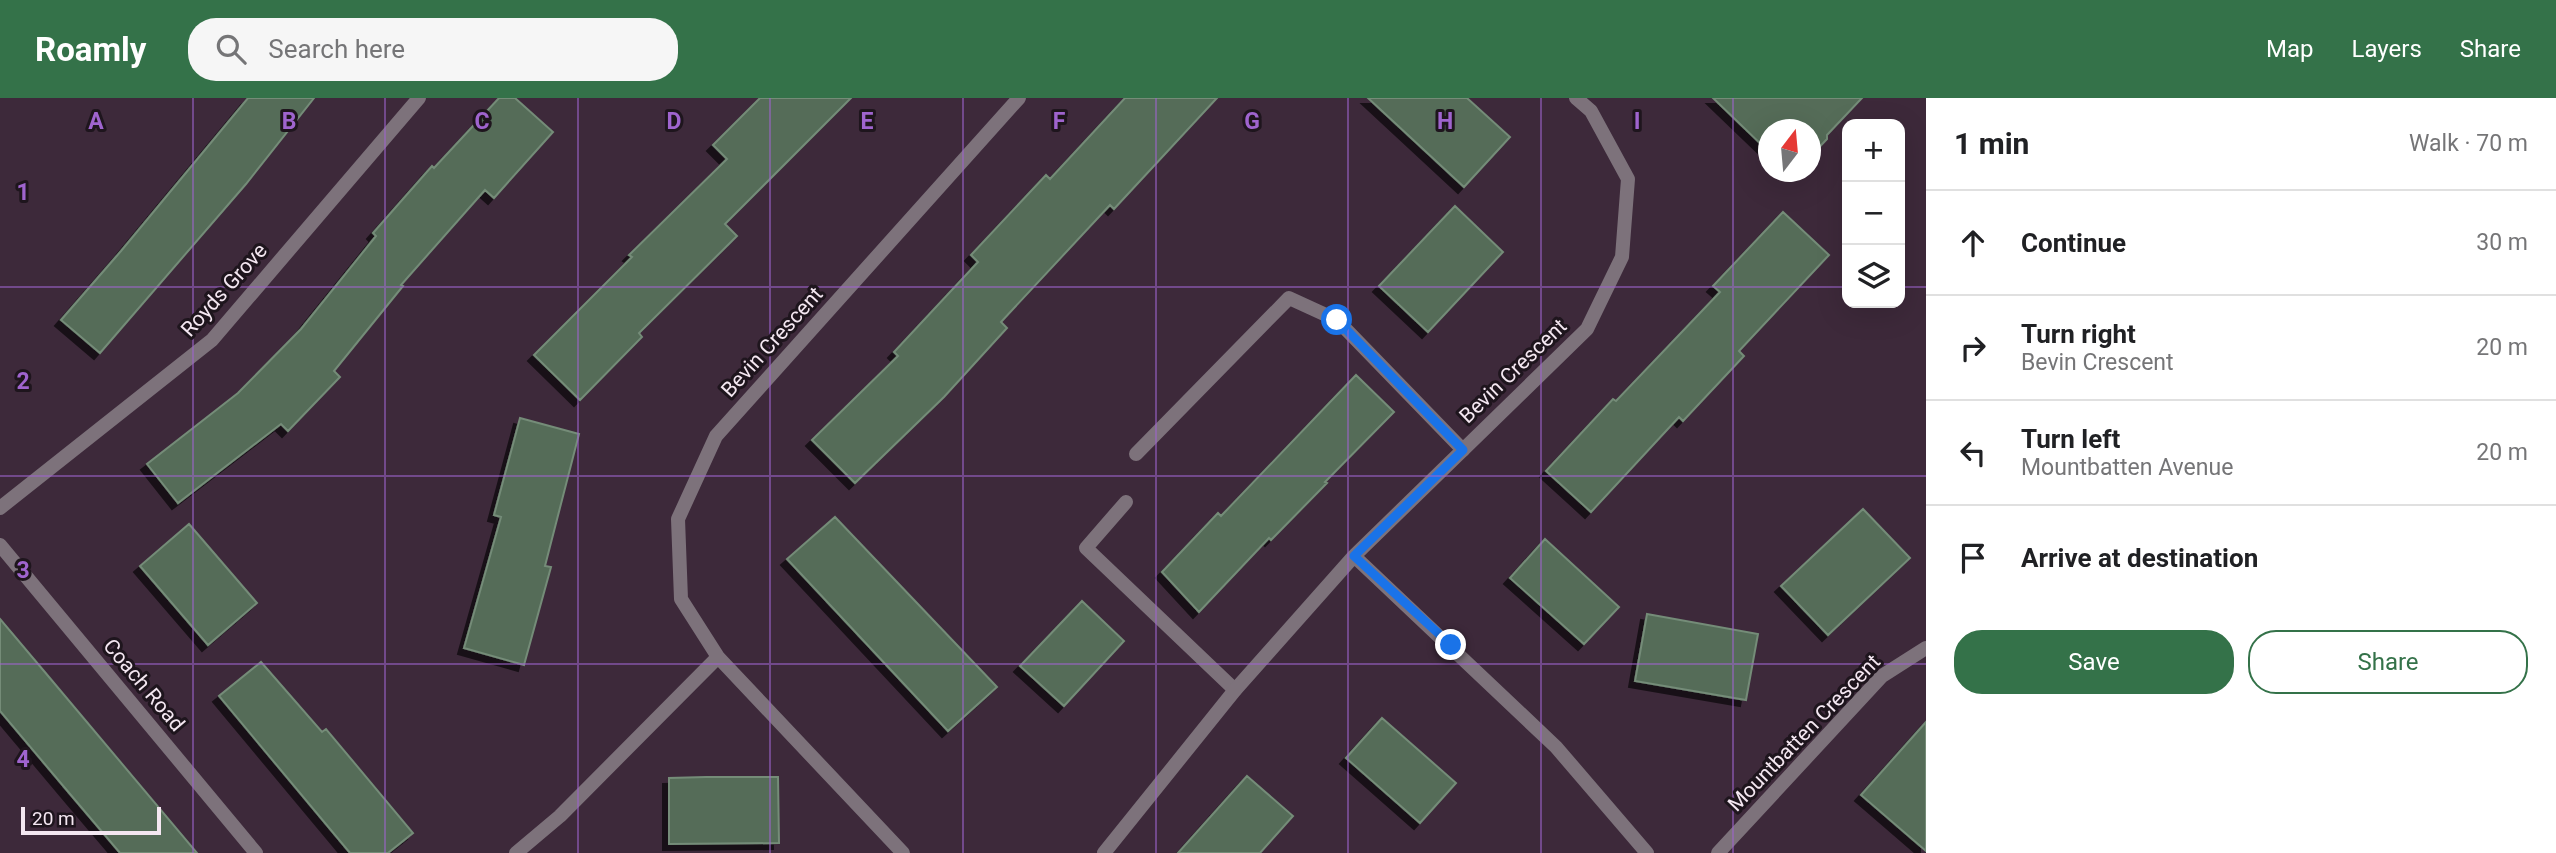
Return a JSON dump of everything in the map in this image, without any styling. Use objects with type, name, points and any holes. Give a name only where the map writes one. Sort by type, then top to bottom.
[{"type":"street","name":"Royds Grove","points":[[0,508],[212,340],[419,98]]},
{"type":"street","name":"Bevin Crescent","points":[[903,853],[718,657],[681,599],[678,519],[716,436],[1019,98]]},
{"type":"street","name":"Bevin Crescent","points":[[1104,853],[1235,690],[1354,556],[1587,329],[1622,257],[1628,179],[1591,110],[1576,98]]},
{"type":"street","points":[[1136,454],[1289,298],[1337,320],[1463,450]]},
{"type":"street","points":[[1126,502],[1086,548],[1235,690]]},
{"type":"street","name":"Coach Road","points":[[0,545],[256,853]]},
{"type":"street","points":[[1354,556],[1556,747],[1647,853]]},
{"type":"street","name":"Mountbatten Crescent","points":[[1718,853],[1882,676],[1926,648]]},
{"type":"street","points":[[516,853],[560,816],[718,657]]},
{"type":"building","points":[[248,98],[314,98],[246,184],[100,353],[61,320]]},
{"type":"building","points":[[499,98],[515,98],[553,132],[494,198],[485,190],[401,285],[403,286],[334,371],[340,377],[288,431],[281,424],[178,503],[147,464],[238,393],[301,329],[376,236],[373,233],[432,166],[434,168]]},
{"type":"building","points":[[760,98],[851,98],[725,224],[737,236],[639,333],[642,337],[580,400],[534,355],[632,257],[629,255],[727,159],[713,145]]},
{"type":"building","points":[[1125,98],[1217,98],[1114,209],[1110,205],[1001,322],[1007,328],[944,397],[855,483],[812,440],[898,356],[894,352],[978,262],[971,255],[1046,175],[1050,179]]},
{"type":"building","points":[[1368,98],[1467,98],[1510,137],[1464,187]]},
{"type":"building","points":[[1713,98],[1862,98],[1827,135],[1821,145],[1821,119],[1758,119],[1758,141]]},
{"type":"building","points":[[1455,206],[1503,252],[1428,332],[1379,286]]},
{"type":"building","points":[[1783,212],[1829,255],[1739,351],[1744,356],[1683,421],[1679,417],[1591,512],[1546,471],[1613,399],[1616,401],[1720,292],[1713,286]]},
{"type":"building","points":[[1356,375],[1394,412],[1199,612],[1162,572],[1218,513],[1221,516]]},
{"type":"building","points":[[520,418],[579,434],[545,566],[551,567],[524,665],[464,648],[501,517],[494,515]]},
{"type":"building","points":[[1863,509],[1910,558],[1828,635],[1781,586]]},
{"type":"building","points":[[835,517],[997,687],[948,731],[787,559]]},
{"type":"building","points":[[189,524],[257,603],[208,645],[140,566]]},
{"type":"building","points":[[1545,539],[1619,607],[1584,644],[1510,578]]},
{"type":"building","points":[[1082,601],[1124,641],[1064,706],[1020,666]]},
{"type":"building","points":[[1647,614],[1758,634],[1746,700],[1635,681]]},
{"type":"building","points":[[0,619],[197,853],[120,853],[0,711]]},
{"type":"building","points":[[261,662],[322,732],[326,729],[413,833],[388,853],[350,853],[219,696]]},
{"type":"building","points":[[1382,718],[1456,783],[1420,823],[1346,758]]},
{"type":"building","points":[[1926,722],[1926,851],[1861,795]]},
{"type":"building","points":[[1247,776],[1293,816],[1260,853],[1178,853]]},
{"type":"building","points":[[778,777],[779,843],[669,844],[669,778]]},
{"type":"route","points":[[1337,320],[1463,450],[1354,556],[1451,645]]}]
